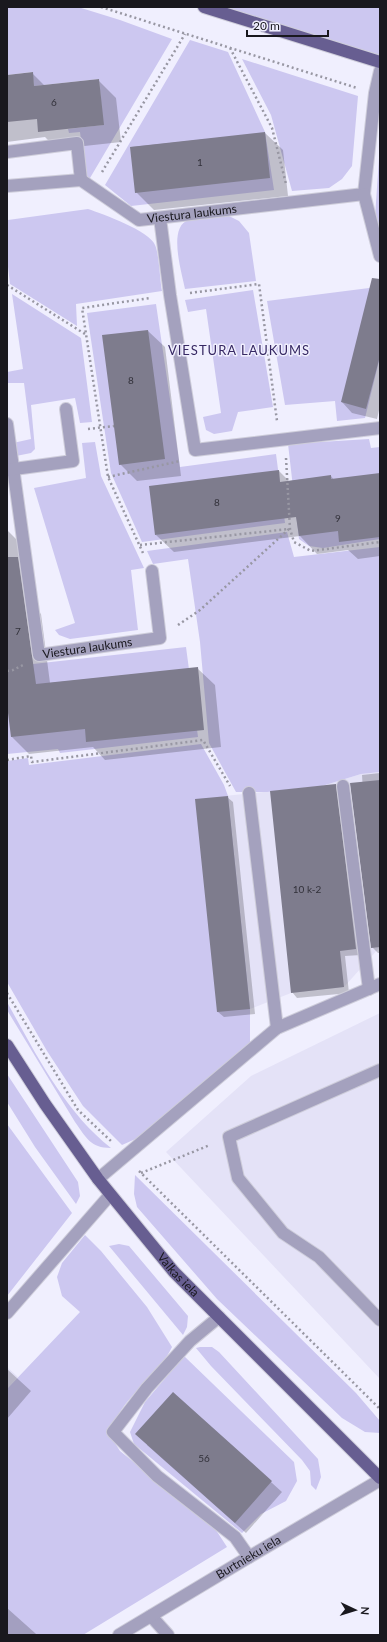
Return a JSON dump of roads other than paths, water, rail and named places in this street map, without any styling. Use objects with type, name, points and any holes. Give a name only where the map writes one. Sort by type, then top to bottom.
[{"type":"main road","points":[[204,7],[380,62]]},
{"type":"main road","name":"Valkas iela","points":[[7,1045],[45,1104],[98,1179],[174,1272],[380,1479]]},
{"type":"street","points":[[380,71],[375,93],[364,194],[380,256]]},
{"type":"street","points":[[7,152],[76,143],[81,180],[7,186]]},
{"type":"street","name":"Viestura laukums","points":[[81,180],[139,220],[364,194]]},
{"type":"street","points":[[160,218],[170,295],[195,450],[380,428]]},
{"type":"street","points":[[10,470],[73,461],[66,409]]},
{"type":"street","name":"Viestura laukums","points":[[7,424],[10,470],[39,655],[160,638],[152,571]]},
{"type":"street","points":[[98,1179],[277,1028],[375,986],[343,786]]},
{"type":"street","points":[[249,793],[277,1028]]},
{"type":"street","points":[[380,1070],[229,1137],[238,1178],[283,1233],[319,1257],[380,1320]]},
{"type":"street","points":[[7,1313],[110,1195]]},
{"type":"street","points":[[219,1317],[190,1341],[147,1388],[113,1432],[157,1476],[234,1537],[249,1557]]},
{"type":"street","name":"Burtnieku iela","points":[[118,1635],[380,1479]]},
{"type":"street","points":[[151,1616],[168,1635]]},
{"type":"district","name":"VIESTURA LAUKUMS","points":[[239,350]]}]
